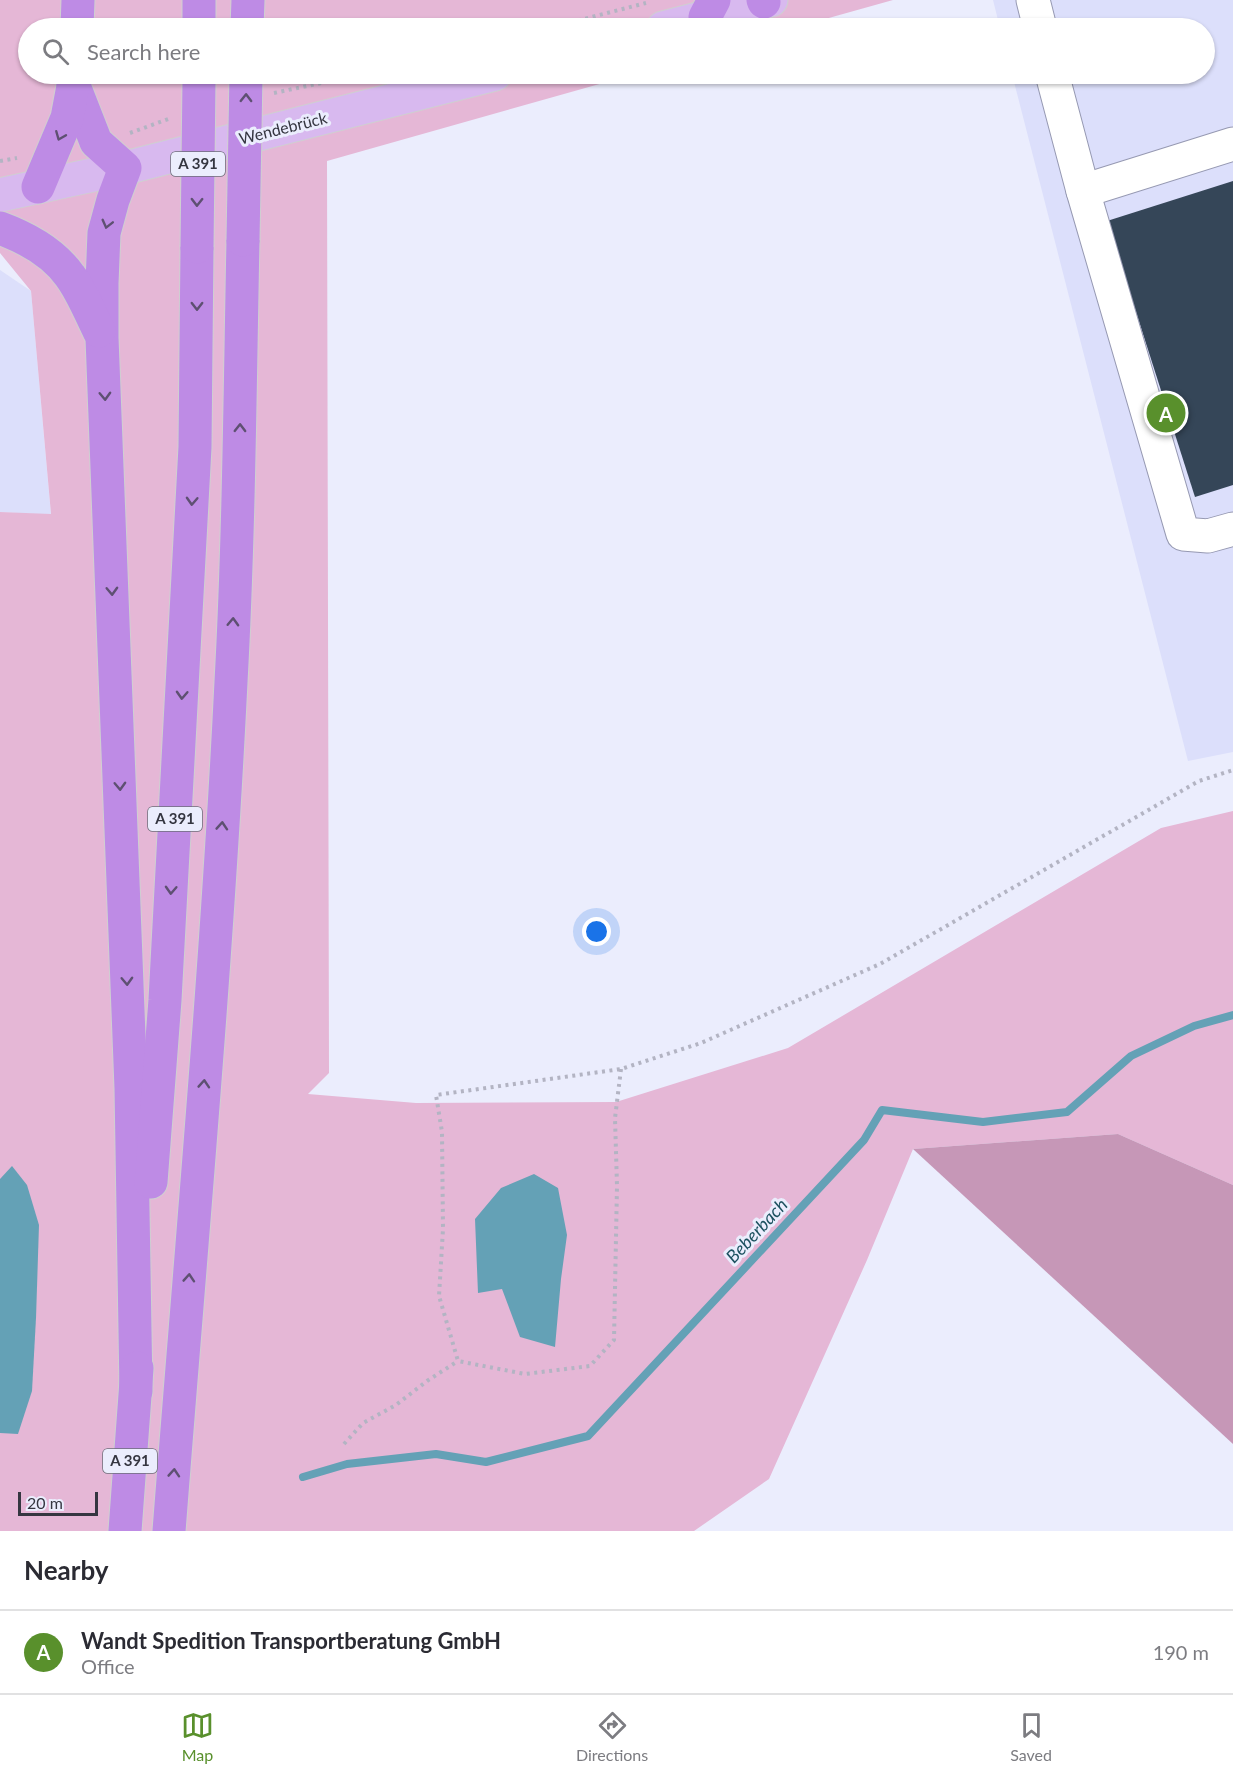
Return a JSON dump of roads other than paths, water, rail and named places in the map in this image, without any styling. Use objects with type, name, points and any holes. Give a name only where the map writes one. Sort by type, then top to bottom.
[{"type":"highway","points":[[77,18],[78,0]]},
{"type":"highway","points":[[199,0],[199,18]]},
{"type":"highway","points":[[247,18],[248,0]]},
{"type":"highway","points":[[38,187],[67,118],[73,84]]},
{"type":"highway","points":[[76,84],[96,142],[125,168],[113,200],[105,233],[102,338],[131,1088],[136,1390]]},
{"type":"highway","name":"A 391","points":[[125,1531],[165,1000],[195,447],[199,84]]},
{"type":"highway","name":"A 391","points":[[169,1531],[211,1003],[231,681],[239,451],[246,84]]},
{"type":"highway","points":[[0,228],[34,243],[70,276],[102,338]]},
{"type":"main road","points":[[688,18],[710,9],[766,0]]},
{"type":"main road","name":"Wendebrück","points":[[0,195],[125,168],[456,84]]},
{"type":"lane","points":[[1033,0],[1038,18]]},
{"type":"lane","points":[[1055,84],[1083,191],[1183,534],[1208,536],[1233,529]]},
{"type":"lane","points":[[1083,191],[1233,144]]},
{"type":"waterway","name":"Beberbach","points":[[303,1477],[347,1464],[436,1454],[486,1462],[588,1436],[864,1140],[882,1110],[983,1122],[1067,1112],[1131,1056],[1194,1026],[1233,1015]]},
{"type":"place","name":"Wandt Spedition Transportberatung GmbH","points":[[1166,413]]}]
